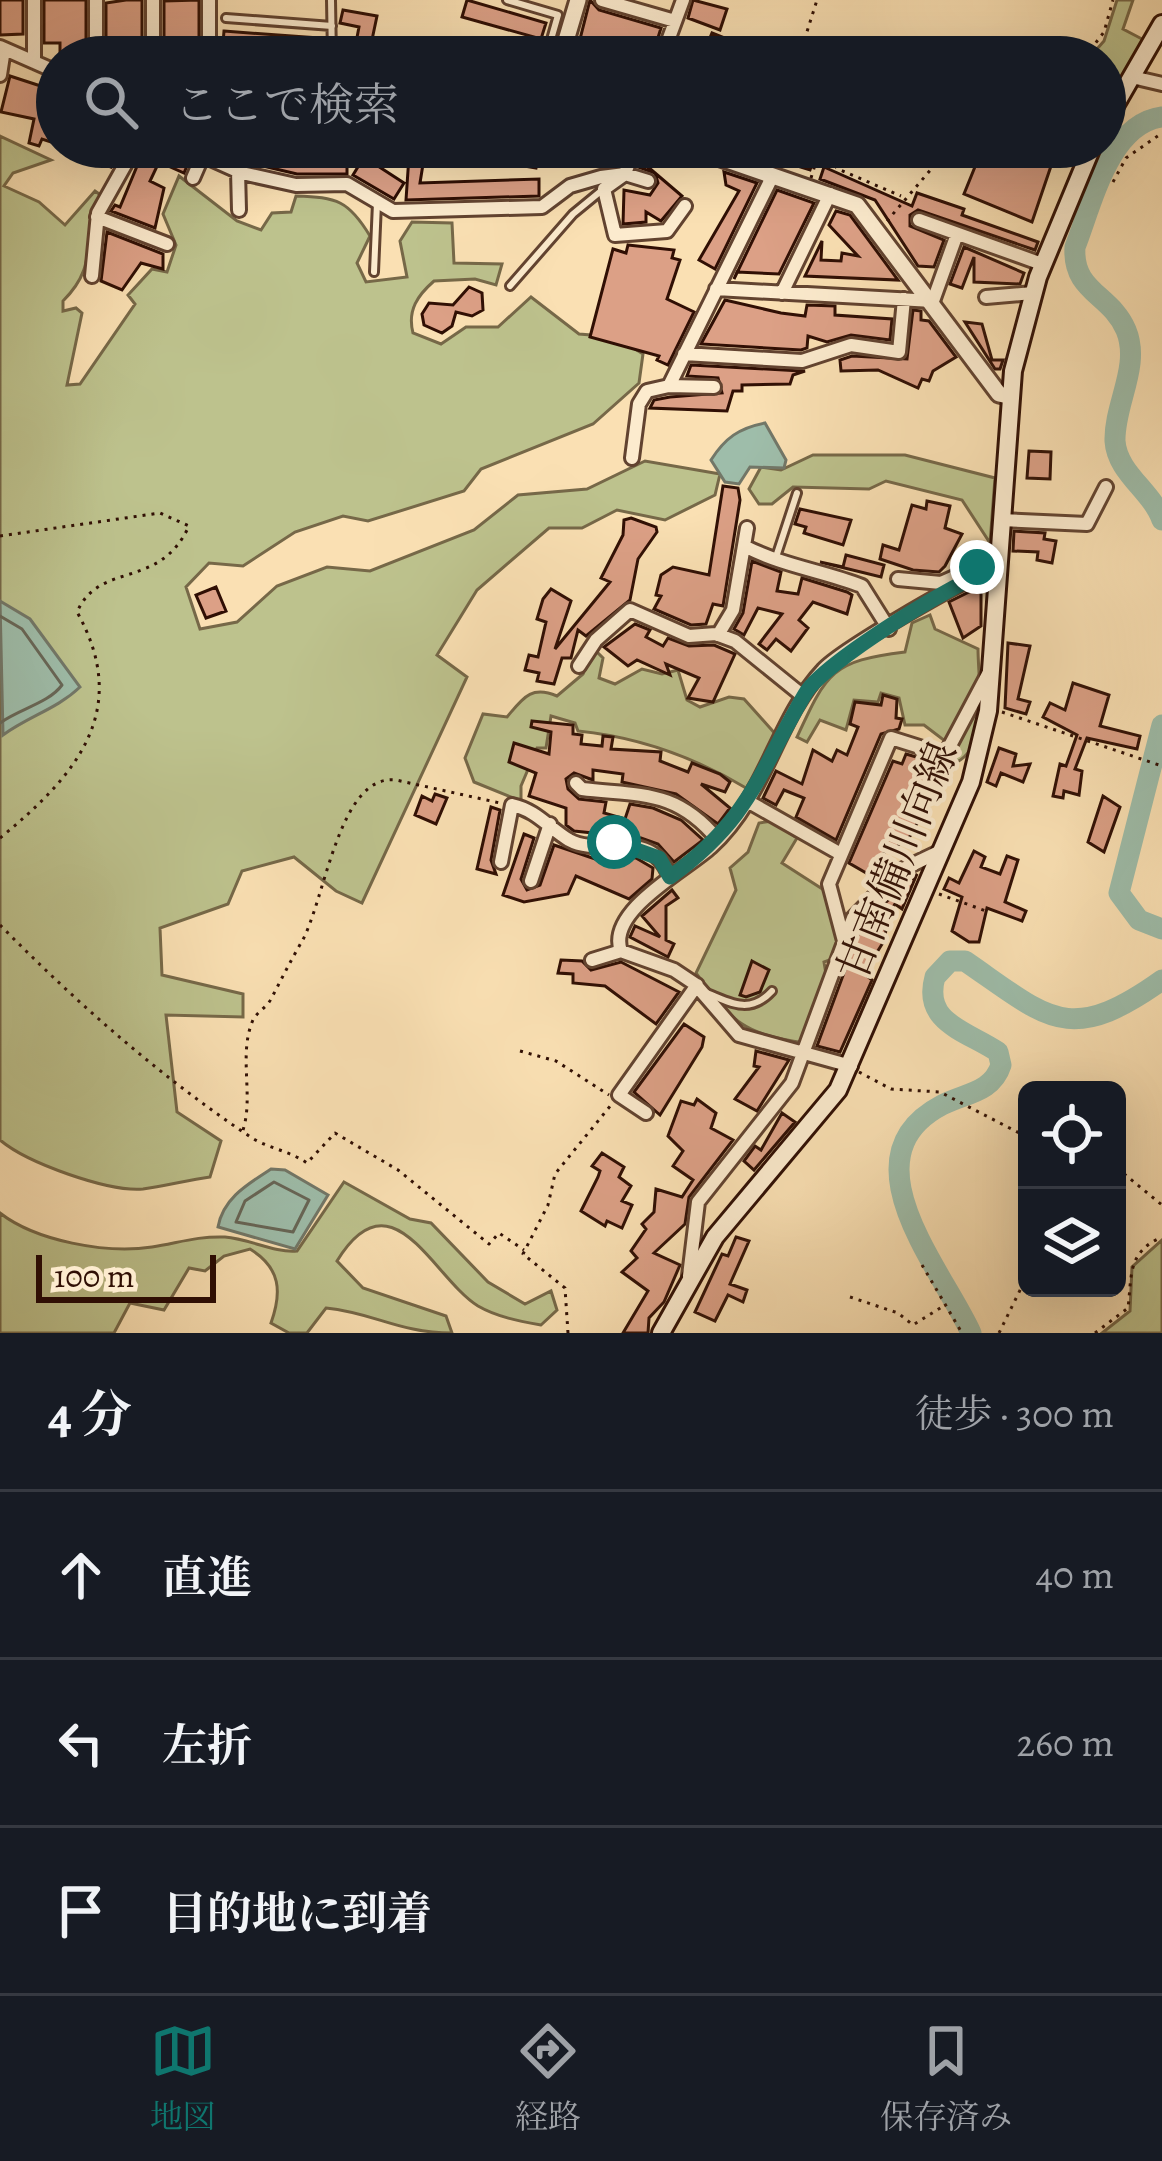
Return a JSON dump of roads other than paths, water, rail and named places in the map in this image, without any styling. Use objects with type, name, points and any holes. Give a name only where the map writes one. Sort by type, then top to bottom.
[{"type":"main road","points":[[1126,87],[1162,24]]},
{"type":"main road","name":"甘南備川向線","points":[[661,1333],[688,1277],[716,1237],[825,1109],[851,1066],[978,760],[988,711],[993,573],[1008,396],[1042,264],[1082,168]]},
{"type":"street","points":[[0,76],[2,48],[34,62],[34,0]]},
{"type":"street","points":[[96,0],[96,36]]},
{"type":"street","points":[[153,0],[153,36]]},
{"type":"street","points":[[209,0],[209,36]]},
{"type":"street","points":[[567,36],[578,0]]},
{"type":"street","points":[[602,0],[675,21]]},
{"type":"street","points":[[670,36],[683,0]]},
{"type":"street","points":[[1132,77],[1162,84]]},
{"type":"street","points":[[92,276],[97,217],[124,168]]},
{"type":"street","points":[[194,178],[197,168]]},
{"type":"street","points":[[231,168],[296,185],[347,184],[393,211],[542,207],[580,183],[625,175],[648,181]]},
{"type":"street","points":[[627,168],[625,175],[604,189],[615,235],[667,231],[686,206]]},
{"type":"street","points":[[752,168],[856,205],[999,394],[1008,396]]},
{"type":"street","points":[[238,171],[239,210]]},
{"type":"street","points":[[669,386],[773,175]]},
{"type":"street","points":[[782,293],[830,194]]},
{"type":"street","points":[[97,217],[167,244]]},
{"type":"street","points":[[919,220],[1042,264]]},
{"type":"street","points":[[929,301],[957,234]]},
{"type":"street","points":[[716,290],[929,301]]},
{"type":"street","points":[[986,297],[1033,292]]},
{"type":"street","points":[[685,354],[802,361],[851,345],[899,352],[904,299]]},
{"type":"street","points":[[632,458],[638,404],[647,392],[669,386],[714,387]]},
{"type":"street","points":[[1000,520],[1088,524],[1106,487]]},
{"type":"street","points":[[718,634],[733,610],[747,528]]},
{"type":"street","points":[[746,547],[776,556],[790,568],[862,586],[890,628]]},
{"type":"street","points":[[621,951],[618,940],[628,916],[718,840],[749,802],[803,695],[830,663],[993,573],[986,566],[941,583],[898,579]]},
{"type":"street","points":[[579,666],[596,640],[631,610],[689,636],[718,634],[735,640],[803,695]]},
{"type":"street","points":[[845,942],[829,884],[839,854],[876,784],[891,738],[945,754],[991,667]]},
{"type":"street","points":[[576,783],[582,789],[649,793],[704,824],[718,840]]},
{"type":"street","points":[[749,802],[839,854]]},
{"type":"street","points":[[501,862],[512,805],[550,824],[570,841],[614,842],[650,852],[670,877]]},
{"type":"street","points":[[531,881],[550,824]]},
{"type":"street","points":[[688,1277],[698,1202],[792,1083],[861,905],[899,871],[943,850]]},
{"type":"street","points":[[592,960],[621,951],[700,989],[739,1035],[805,1049],[851,1066]]},
{"type":"street","points":[[646,1113],[618,1097],[700,989]]},
{"type":"lane","points":[[331,0],[332,36]]},
{"type":"lane","points":[[507,0],[558,15],[552,36]]},
{"type":"lane","points":[[226,18],[332,26]]},
{"type":"lane","points":[[510,286],[572,214],[604,189]]},
{"type":"lane","points":[[374,272],[377,202]]},
{"type":"lane","points":[[776,556],[796,493]]},
{"type":"lane","points":[[700,989],[749,1006],[772,991]]},
{"type":"water","points":[[765,423],[786,460],[784,468],[750,467],[739,484],[725,482],[711,460],[734,435]]},
{"type":"water","points":[[0,601],[30,619],[80,687],[3,735]]},
{"type":"water","points":[[271,1169],[285,1170],[328,1195],[295,1249],[218,1227],[231,1200]]},
{"type":"waterway","points":[[1126,137],[1162,117]]},
{"type":"waterway","points":[[1105,168],[1075,247],[1076,262],[1086,284],[1126,330],[1129,371],[1116,427],[1117,452],[1162,520]]},
{"type":"waterway","points":[[1162,725],[1119,893],[1139,920],[1162,929]]},
{"type":"waterway","points":[[971,1333],[909,1214],[900,1183],[901,1154],[914,1127],[942,1105],[984,1087],[1001,1065],[998,1052],[941,1015],[933,993],[935,977],[950,961],[965,961],[1039,1010],[1080,1018],[1130,1001],[1162,980]]}]
